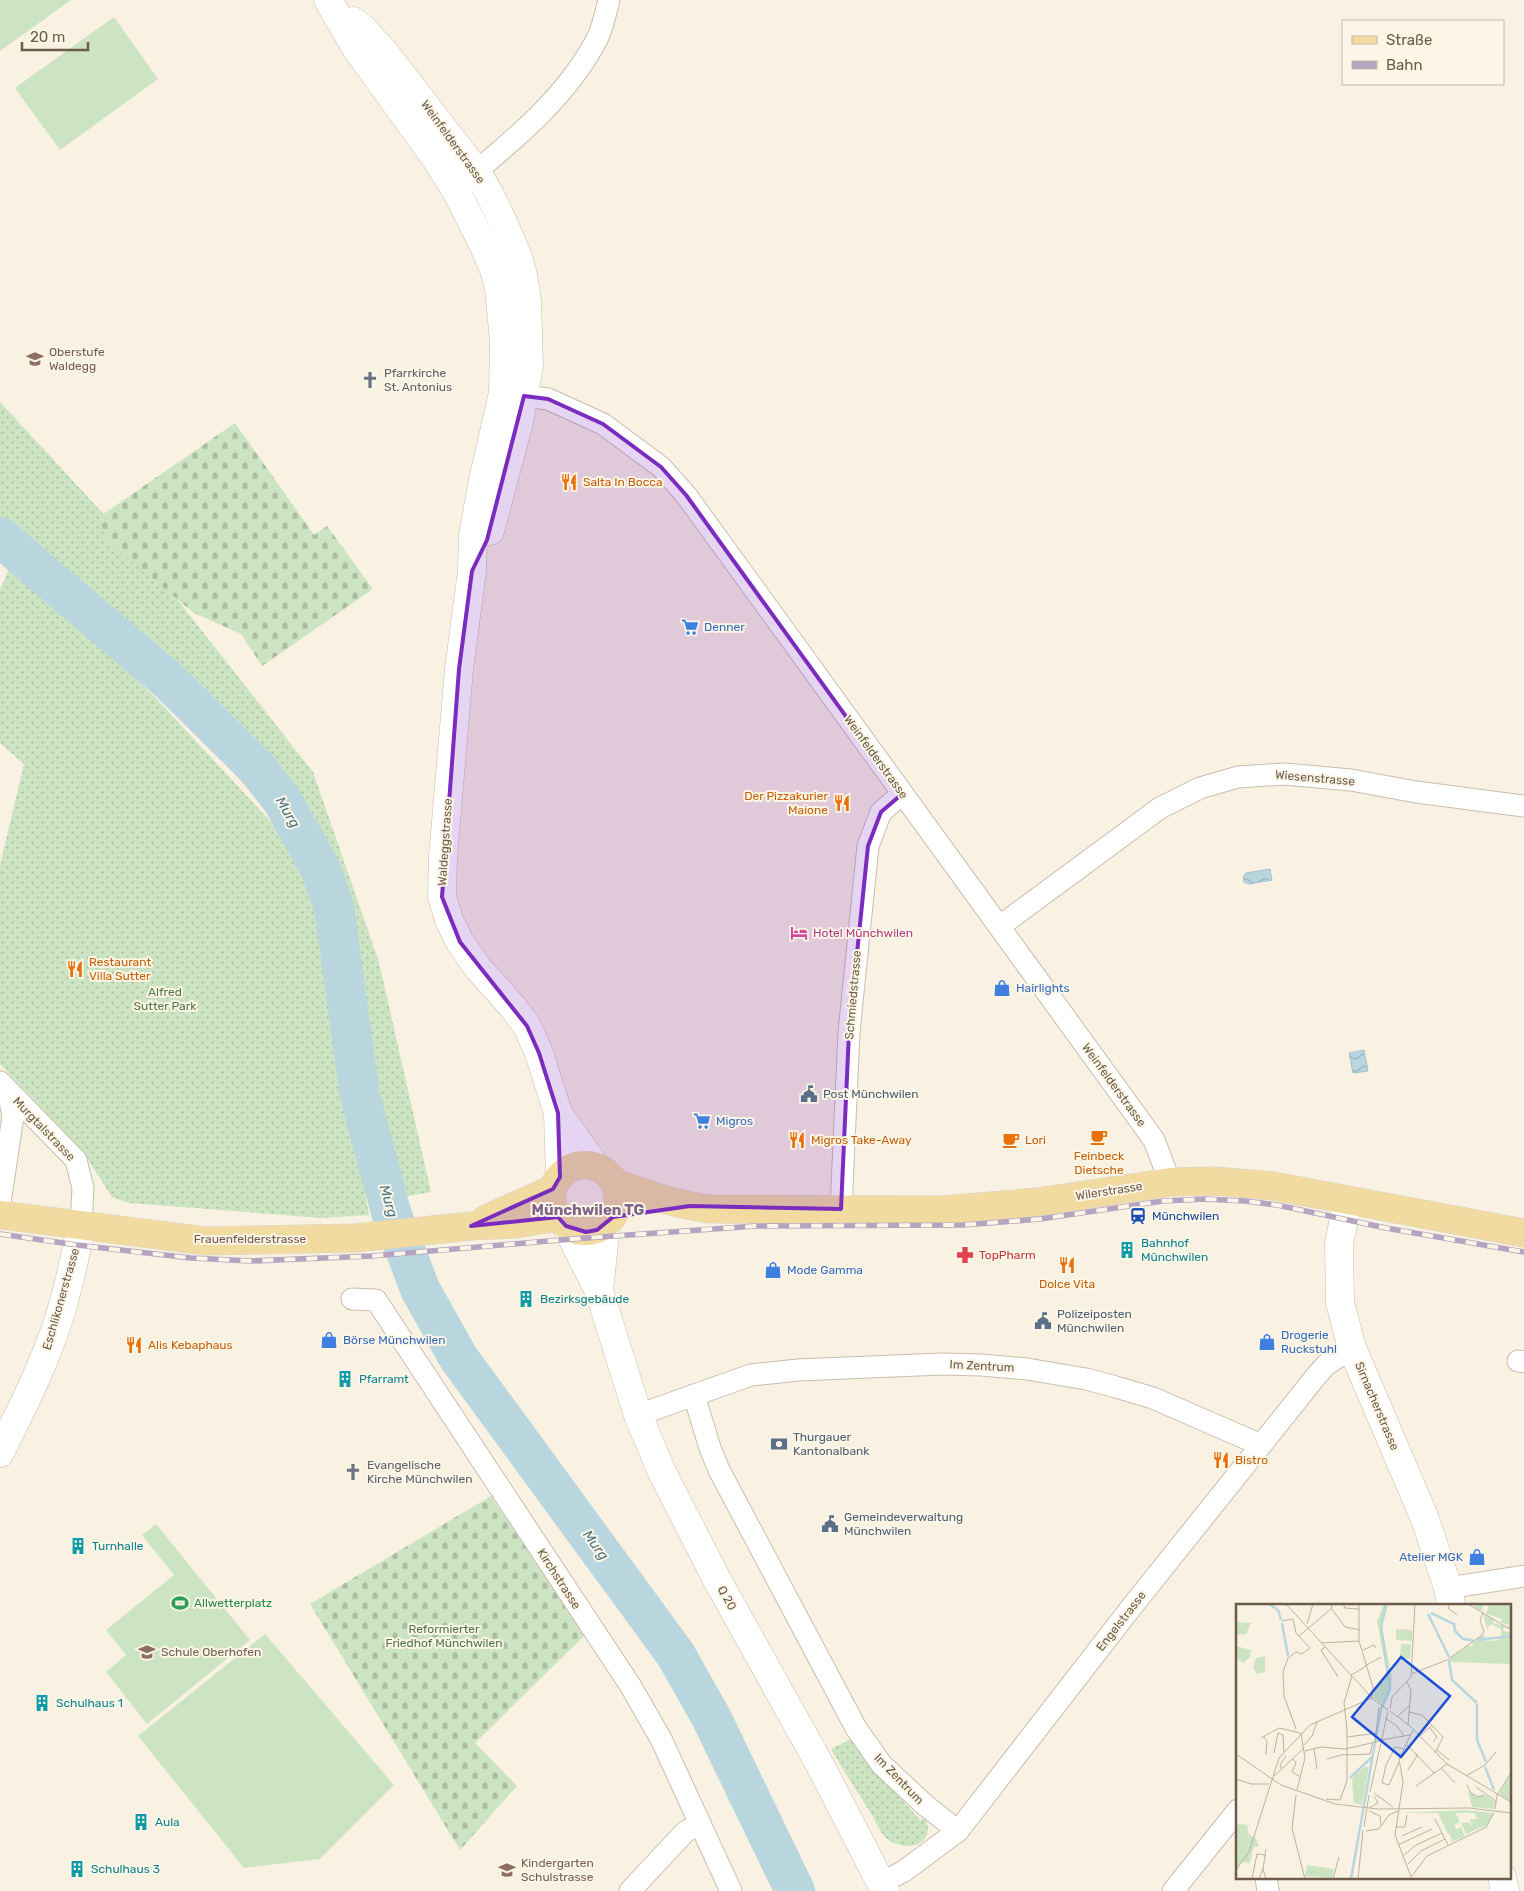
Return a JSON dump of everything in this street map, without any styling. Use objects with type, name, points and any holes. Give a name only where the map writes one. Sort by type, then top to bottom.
[{"type":"main road","name":"Weinfelderstrasse","points":[[330,2],[363,29],[385,53],[476,171],[503,222],[517,254],[527,301],[529,365],[513,394]]},
{"type":"main road","name":"Weinfelderstrasse","points":[[330,2],[352,42],[455,188],[482,242],[495,272],[499,288],[504,342],[520,422],[487,540],[472,571]]},
{"type":"main road","name":"Waldeggstrasse","points":[[472,571],[459,668],[443,857],[442,897],[449,920],[464,948],[478,968],[527,1026],[539,1053],[558,1113],[557,1183]]},
{"type":"main road","name":"Waldeggstrasse","points":[[558,1113],[606,1175]]},
{"type":"main road","points":[[586,1165],[606,1175],[619,1200],[610,1221],[596,1230],[586,1232],[576,1230],[562,1221],[552,1199],[557,1183],[568,1170],[576,1166],[586,1165]]},
{"type":"main road","name":"Wilerstrasse","points":[[606,1175],[651,1195],[690,1206],[743,1210],[953,1209],[1038,1202],[1170,1182],[1215,1181],[1273,1186],[1524,1233]]},
{"type":"main road","name":"Frauenfelderstrasse","points":[[471,1226],[557,1183]]},
{"type":"main road","name":"Sirnacherstrasse","points":[[1348,1200],[1339,1243],[1340,1303],[1352,1348],[1425,1519],[1449,1597]]},
{"type":"main road","name":"Wilerstrasse","points":[[610,1221],[690,1206]]},
{"type":"main road","name":"Frauenfelderstrasse","points":[[0,1214],[206,1241],[355,1238],[471,1226],[562,1221]]},
{"type":"main road","name":"Q 20","points":[[562,1221],[599,1291],[638,1415],[661,1470],[716,1578],[820,1765],[883,1887]]},
{"type":"main road","name":"Q 20","points":[[599,1291],[610,1221]]},
{"type":"main road","name":"Eschlikonerstrasse","points":[[0,1453],[28,1398],[52,1340],[74,1262],[81,1226]]},
{"type":"main road","points":[[1502,1878],[1505,1891]]},
{"type":"street","points":[[455,188],[508,146],[541,113],[575,74],[598,36],[609,0]]},
{"type":"street","name":"Weinfelderstrasse","points":[[513,394],[548,399],[603,424],[661,467],[686,495],[1154,1140],[1170,1182]]},
{"type":"street","name":"Wiesenstrasse","points":[[1000,926],[1160,808],[1200,788],[1238,777],[1284,774],[1351,780],[1416,792],[1524,806]]},
{"type":"street","name":"Schmiedstrasse","points":[[841,1209],[849,1032],[868,846],[881,812],[902,794]]},
{"type":"street","name":"Murgtalstrasse","points":[[0,1202],[13,1116],[4,1087]]},
{"type":"street","name":"Murgtalstrasse","points":[[4,1087],[76,1160],[83,1188],[81,1226]]},
{"type":"street","name":"Kirchstrasse","points":[[352,1299],[376,1300],[630,1685],[661,1739],[732,1891]]},
{"type":"street","name":"Engelstrasse","points":[[883,1887],[958,1830],[1130,1609],[1326,1365],[1352,1348]]},
{"type":"street","name":"Im Zentrum","points":[[638,1415],[751,1375],[798,1370],[942,1364],[991,1366],[1026,1369],[1086,1380],[1154,1398],[1261,1445]]},
{"type":"street","name":"Im Zentrum","points":[[694,1395],[710,1448],[719,1470],[856,1728],[882,1765],[925,1805],[958,1830]]},
{"type":"street","points":[[1449,1597],[1524,1576]]},
{"type":"street","points":[[1173,1891],[1236,1812]]},
{"type":"street","points":[[630,1891],[685,1832],[700,1823]]},
{"type":"street","points":[[1266,1878],[1268,1891]]},
{"type":"highlighted area","points":[[524,396],[548,399],[603,424],[661,467],[686,495],[902,794],[881,812],[868,846],[849,1032],[841,1209],[690,1206],[613,1217],[597,1230],[586,1232],[566,1226],[558,1217],[471,1226],[553,1189],[560,1177],[558,1113],[539,1053],[527,1026],[460,942],[442,897],[459,669],[472,571],[487,540]]},
{"type":"green space","points":[[0,0],[71,0],[0,51]]},
{"type":"green space","points":[[114,17],[158,79],[60,150],[15,88]]},
{"type":"green space","name":"Alfred Sutter Park","points":[[0,402],[147,561],[313,772],[379,962],[431,1192],[374,1202],[310,859],[165,695],[62,609],[156,698],[307,861],[369,1215],[322,1218],[129,1203],[112,1197],[83,1152],[0,1064],[0,865],[24,764],[0,743],[0,589],[10,567],[0,558]]},
{"type":"green space","points":[[235,423],[314,535],[327,526],[373,589],[262,666],[241,634],[194,613],[106,540],[99,517]]},
{"type":"green space","name":"Reformierter Friedhof Münchwilen","points":[[491,1496],[585,1635],[475,1743],[517,1786],[460,1850],[310,1604]]},
{"type":"green space","name":"Allwetterplatz","points":[[156,1524],[250,1640],[147,1724],[106,1672],[126,1655],[106,1630],[174,1575],[142,1535]]},
{"type":"green space","points":[[265,1634],[394,1785],[320,1859],[244,1868],[138,1736]]},
{"type":"green space","points":[[853,1738],[888,1784],[920,1820],[925,1818],[928,1827],[927,1835],[918,1844],[910,1846],[894,1843],[882,1833],[831,1749]]},
{"type":"water","points":[[1270,869],[1272,880],[1249,884],[1244,882],[1243,877],[1246,873]]},
{"type":"water","points":[[1364,1050],[1368,1071],[1353,1073],[1349,1053]]},
{"type":"waterway","name":"Murg","points":[[0,537],[170,682],[257,768],[282,800],[320,868],[334,907],[360,1096],[391,1212],[420,1289],[458,1357],[676,1655],[711,1717],[795,1891]]},
{"type":"railway","points":[[0,1234],[191,1258],[251,1261],[372,1256],[756,1226],[963,1225],[1040,1219],[1163,1201],[1205,1199],[1277,1205],[1386,1228],[1524,1252]]},
{"type":"place","name":"Oberstufe Waldegg","points":[[35,359]]},
{"type":"place","name":"Pfarrkirche St. Antonius","points":[[370,380]]},
{"type":"place","name":"Salta In Bocca","points":[[569,482]]},
{"type":"place","name":"Denner","points":[[690,627]]},
{"type":"place","name":"Der Pizzakurier Maione","points":[[842,803]]},
{"type":"place","name":"Hotel Münchwilen","points":[[799,933]]},
{"type":"place","name":"Restaurant Villa Sutter","points":[[75,969]]},
{"type":"place","name":"Hairlights","points":[[1002,988]]},
{"type":"place","name":"Post Münchwilen","points":[[809,1094]]},
{"type":"place","name":"Migros","points":[[702,1121]]},
{"type":"place","name":"Feinbeck Dietsche","points":[[1099,1137]]},
{"type":"place","name":"Migros Take-Away","points":[[797,1140]]},
{"type":"place","name":"Lori","points":[[1011,1140]]},
{"type":"place","name":"Münchwilen","points":[[1138,1216]]},
{"type":"place","name":"Bahnhof Münchwilen","points":[[1127,1250]]},
{"type":"place","name":"TopPharm","points":[[965,1255]]},
{"type":"place","name":"Dolce Vita","points":[[1067,1265]]},
{"type":"place","name":"Mode Gamma","points":[[773,1270]]},
{"type":"place","name":"Bezirksgebäude","points":[[526,1299]]},
{"type":"place","name":"Polizeiposten Münchwilen","points":[[1043,1321]]},
{"type":"place","name":"Börse Münchwilen","points":[[329,1340]]},
{"type":"place","name":"Drogerie Ruckstuhl","points":[[1267,1342]]},
{"type":"place","name":"Alis Kebaphaus","points":[[134,1345]]},
{"type":"place","name":"Pfarramt","points":[[345,1379]]},
{"type":"place","name":"Thurgauer Kantonalbank","points":[[779,1444]]},
{"type":"place","name":"Bistro","points":[[1221,1460]]},
{"type":"place","name":"Evangelische Kirche Münchwilen","points":[[353,1472]]},
{"type":"place","name":"Gemeindeverwaltung Münchwilen","points":[[830,1524]]},
{"type":"place","name":"Turnhalle","points":[[78,1546]]},
{"type":"place","name":"Atelier MGK","points":[[1477,1557]]},
{"type":"place","name":"Allwetterplatz","points":[[180,1603]]},
{"type":"place","name":"Schule Oberhofen","points":[[147,1652]]},
{"type":"place","name":"Schulhaus 1","points":[[42,1703]]},
{"type":"place","name":"Aula","points":[[141,1822]]},
{"type":"place","name":"Schulhaus 3","points":[[77,1869]]},
{"type":"place","name":"Kindergarten Schulstrasse","points":[[507,1870]]},
{"type":"district","name":"Münchwilen TG","points":[[588,1210]]}]
